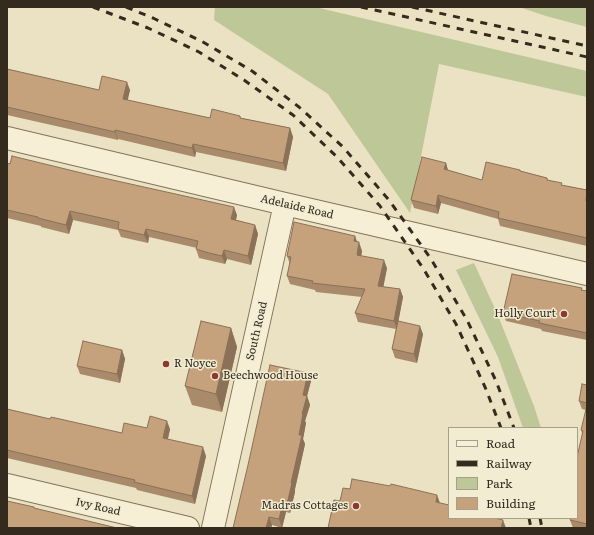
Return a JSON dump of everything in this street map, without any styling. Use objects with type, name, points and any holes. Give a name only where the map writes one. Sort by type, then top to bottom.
[{"type":"street","name":"Adelaide Road","points":[[7,138],[587,274]]},
{"type":"street","name":"South Road","points":[[213,528],[285,204]]},
{"type":"street","name":"Ivy Road","points":[[7,485],[188,528]]},
{"type":"green space","points":[[215,7],[315,7],[587,71],[587,97],[439,64],[410,213],[328,94],[214,20]]},
{"type":"green space","points":[[519,7],[587,7],[587,27],[546,16]]},
{"type":"green space","points":[[474,263],[497,313],[534,406],[541,427],[523,427],[498,357],[456,270]]},
{"type":"building","points":[[7,69],[99,90],[102,76],[127,82],[123,99],[210,118],[212,109],[240,116],[240,118],[290,128],[283,163],[193,144],[192,148],[7,107]]},
{"type":"building","points":[[12,156],[234,207],[231,219],[255,225],[248,256],[224,250],[222,256],[209,253],[196,249],[198,241],[146,229],[144,235],[118,229],[119,222],[70,211],[66,225],[7,210],[7,163],[10,164]]},
{"type":"building","points":[[422,157],[446,163],[444,169],[482,180],[486,162],[547,178],[547,180],[562,183],[561,185],[587,190],[587,238],[498,218],[499,212],[438,195],[436,206],[411,200]]},
{"type":"building","points":[[294,222],[355,236],[354,241],[359,242],[357,255],[384,260],[378,286],[400,289],[394,321],[355,313],[365,289],[312,283],[313,281],[287,276],[291,257],[287,256]]},
{"type":"building","points":[[512,274],[582,288],[581,290],[587,291],[587,333],[539,323],[540,321],[503,313]]},
{"type":"building","points":[[201,321],[231,328],[216,394],[185,386]]},
{"type":"building","points":[[398,321],[420,326],[414,354],[392,349]]},
{"type":"building","points":[[83,341],[122,350],[117,374],[77,366]]},
{"type":"building","points":[[270,365],[308,373],[303,395],[307,396],[302,414],[299,435],[302,435],[292,483],[287,504],[283,503],[279,519],[269,517],[266,528],[233,528],[248,465]]},
{"type":"building","points":[[582,384],[587,385],[587,403],[579,401]]},
{"type":"building","points":[[587,405],[587,524],[570,520],[578,519],[578,453],[583,431],[581,430]]},
{"type":"building","points":[[7,409],[122,433],[124,423],[147,428],[150,416],[167,421],[163,438],[203,447],[192,496],[134,482],[135,480],[7,450]]},
{"type":"building","points":[[352,479],[390,486],[391,484],[437,495],[436,502],[448,505],[448,519],[503,520],[501,528],[328,528],[334,500],[340,501],[343,488],[350,489]]},
{"type":"building","points":[[7,501],[34,507],[117,528],[7,528]]},
{"type":"railway","points":[[93,7],[148,28],[199,52],[244,80],[293,115],[337,157],[380,206],[423,268],[456,324],[485,387],[501,427]]},
{"type":"railway","points":[[126,7],[203,42],[252,71],[299,107],[343,147],[389,200],[431,259],[467,320],[496,381],[514,427]]},
{"type":"railway","points":[[361,7],[587,57]]},
{"type":"railway","points":[[412,7],[587,46]]},
{"type":"railway","points":[[529,519],[531,528]]},
{"type":"railway","points":[[540,519],[542,528]]},
{"type":"place","name":"Holly Court","points":[[564,314]]},
{"type":"place","name":"R Noyce","points":[[166,364]]},
{"type":"place","name":"Beechwood House","points":[[215,376]]},
{"type":"place","name":"Madras Cottages","points":[[356,506]]}]
